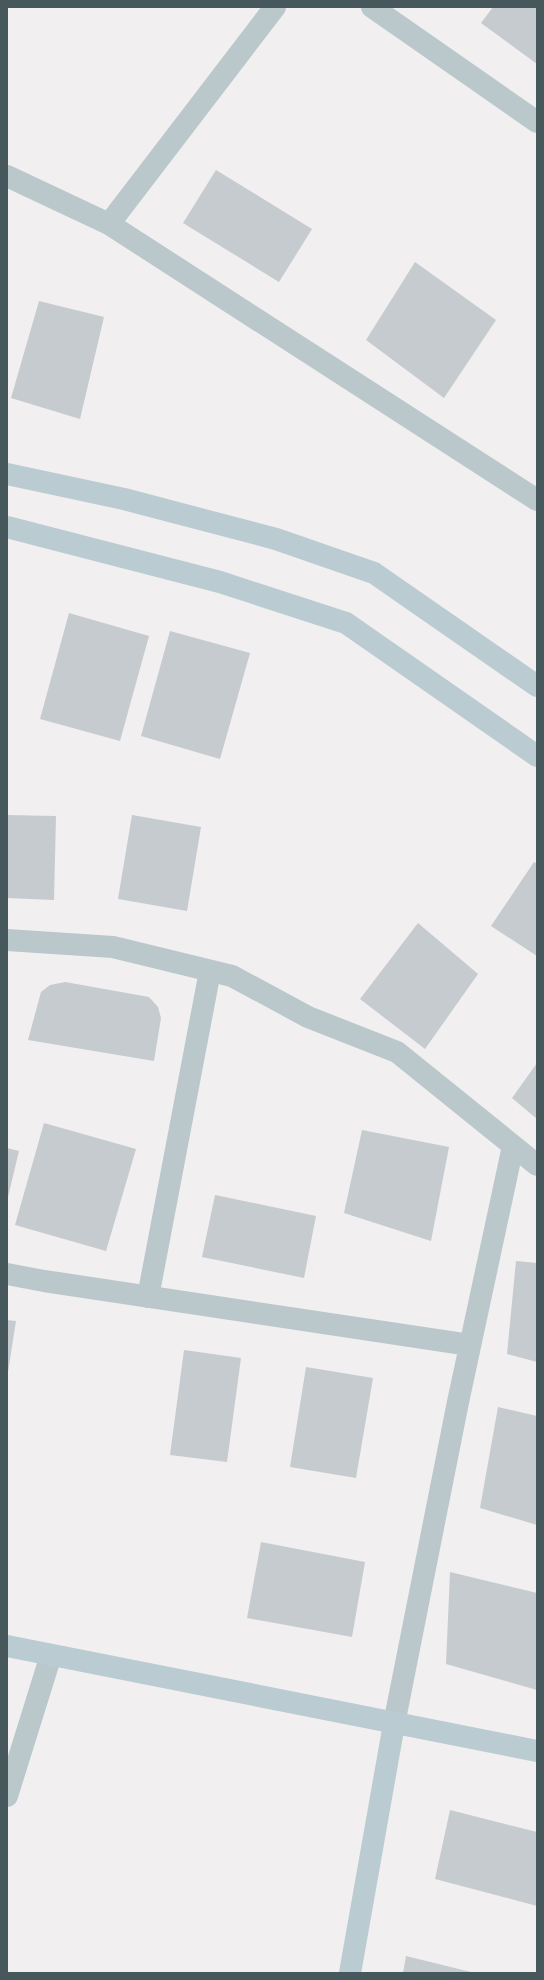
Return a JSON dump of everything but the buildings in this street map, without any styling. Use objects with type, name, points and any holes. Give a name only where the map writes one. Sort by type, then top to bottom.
[{"type":"main road","points":[[7,474],[124,499],[276,539],[374,573],[537,686]]},
{"type":"main road","points":[[7,527],[220,582],[346,623],[537,756]]},
{"type":"main road","points":[[7,1646],[394,1724],[537,1751]]},
{"type":"main road","points":[[350,1973],[394,1724]]},
{"type":"street","points":[[109,224],[275,7]]},
{"type":"street","points":[[372,7],[537,122]]},
{"type":"street","points":[[7,176],[109,224],[537,500]]},
{"type":"street","points":[[7,940],[113,947],[232,976],[308,1017],[397,1052],[537,1165]]},
{"type":"street","points":[[148,1297],[210,971]]},
{"type":"street","points":[[394,1724],[470,1345],[513,1146]]},
{"type":"street","points":[[7,1274],[148,1297],[470,1345]]},
{"type":"street","points":[[7,1796],[51,1655]]}]
